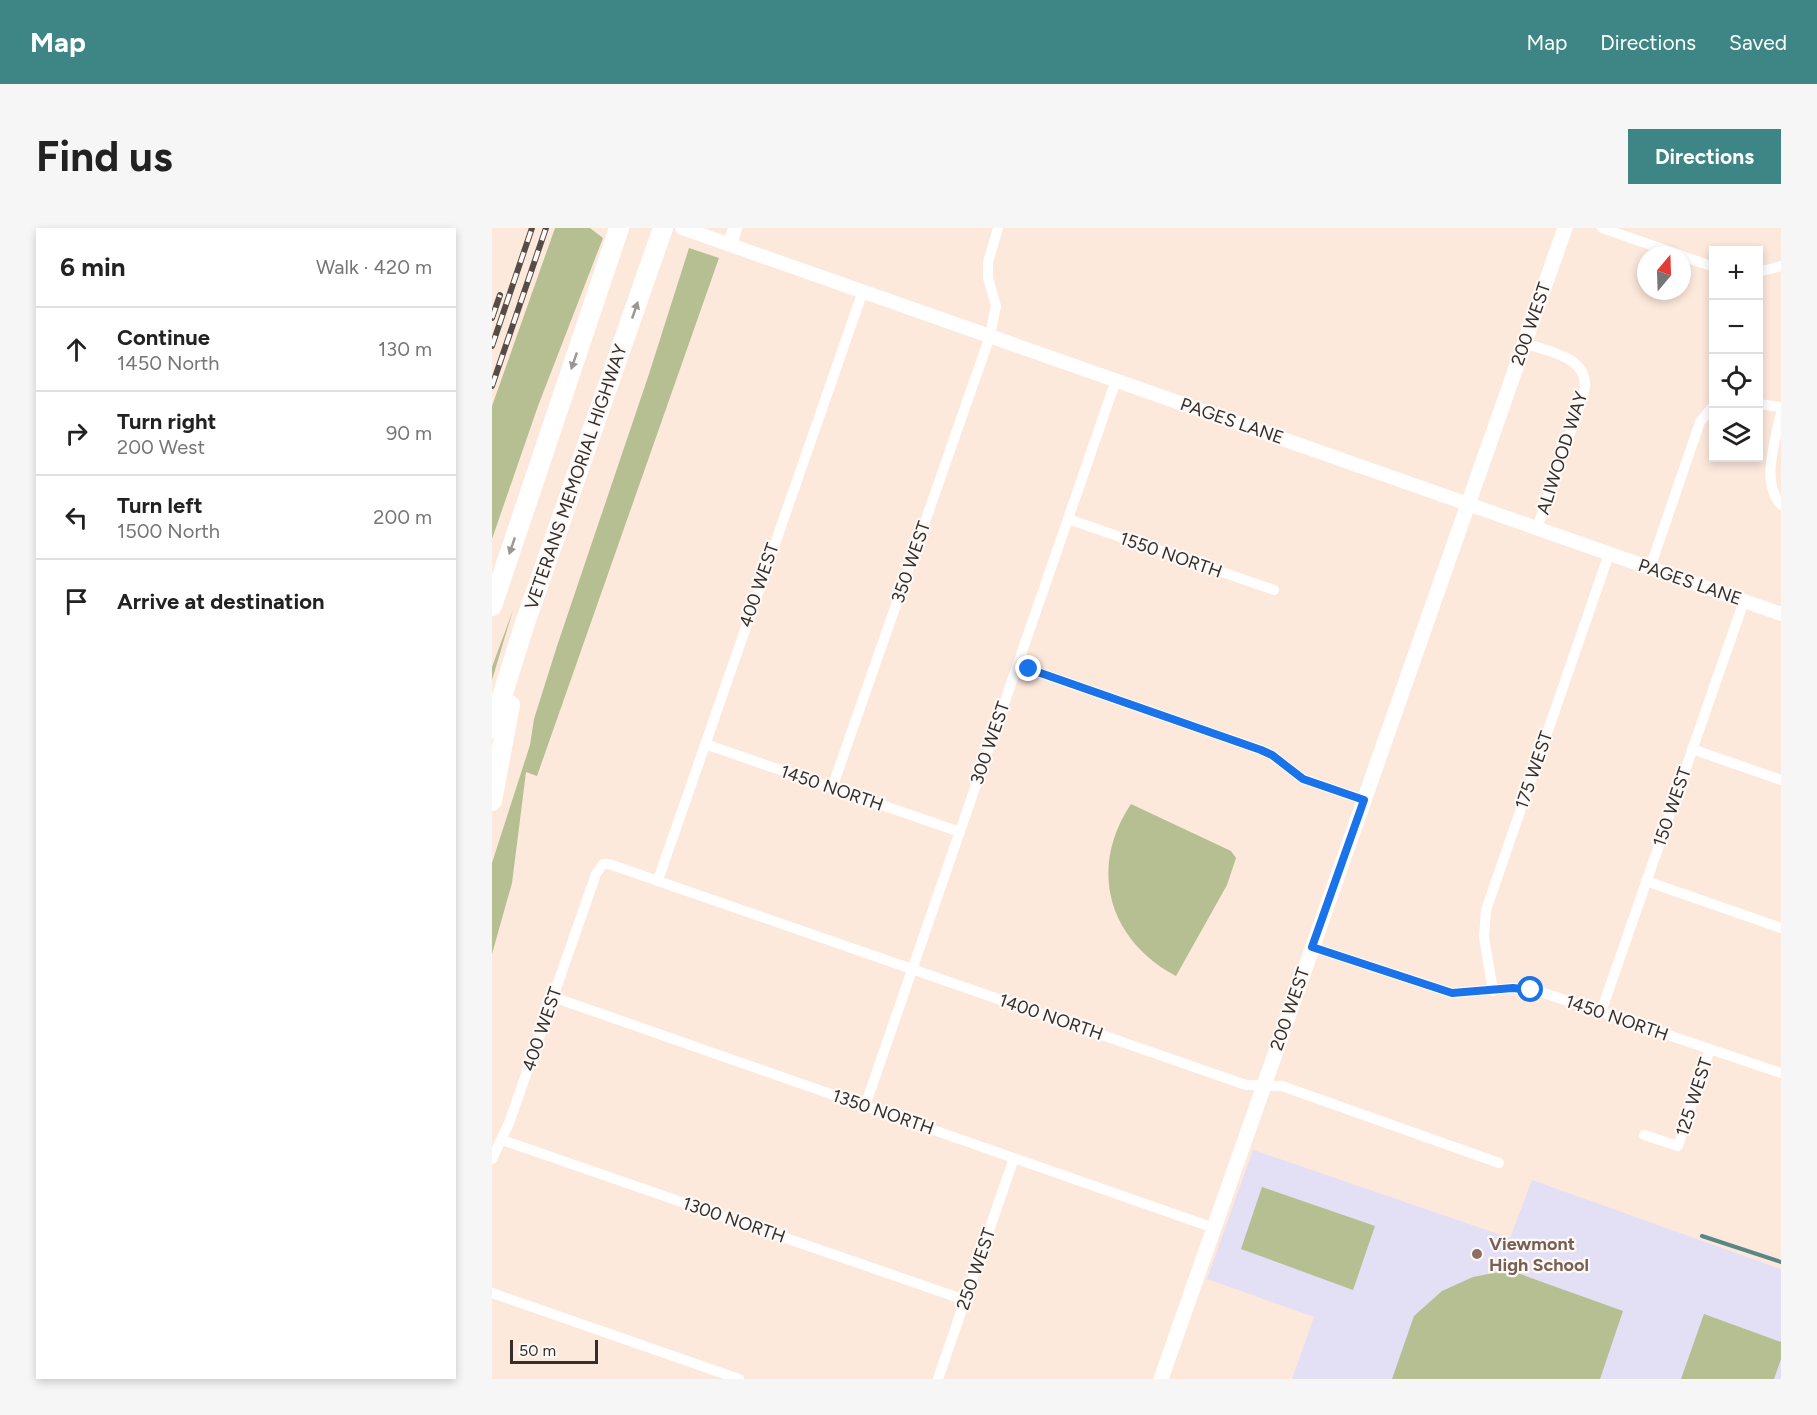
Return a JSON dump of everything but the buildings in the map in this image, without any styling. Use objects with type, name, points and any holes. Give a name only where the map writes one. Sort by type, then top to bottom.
[{"type":"highway","name":"VETERANS MEMORIAL HIGHWAY","points":[[492,728],[525,623],[663,228]]},
{"type":"highway","name":"VETERANS MEMORIAL HIGHWAY","points":[[492,606],[616,237]]},
{"type":"highway","points":[[492,801],[525,623]]},
{"type":"main road","name":"200 WEST","points":[[1161,1379],[1565,228]]},
{"type":"street","name":"PAGES LANE","points":[[682,228],[1781,614]]},
{"type":"street","points":[[730,245],[735,228]]},
{"type":"street","name":"350 WEST","points":[[831,788],[990,336],[996,306],[988,278],[988,262],[998,228]]},
{"type":"street","points":[[1602,228],[1655,246]]},
{"type":"street","points":[[1691,259],[1709,266]]},
{"type":"street","points":[[1763,271],[1780,269]]},
{"type":"street","name":"400 WEST","points":[[658,880],[863,291]]},
{"type":"street","name":"ALIWOOD WAY","points":[[1524,343],[1572,360],[1580,367],[1585,382],[1584,393],[1537,528]]},
{"type":"street","name":"300 WEST","points":[[865,1106],[1116,380]]},
{"type":"street","points":[[1763,405],[1781,407]]},
{"type":"street","points":[[1650,568],[1700,422],[1711,408]]},
{"type":"street","points":[[1781,412],[1770,477],[1773,492],[1781,504]]},
{"type":"street","name":"1550 NORTH","points":[[1068,519],[1274,590]]},
{"type":"street","name":"175 WEST","points":[[1493,991],[1484,937],[1486,910],[1609,554]]},
{"type":"street","name":"150 WEST","points":[[1601,1012],[1744,601]]},
{"type":"street","points":[[1017,665],[1261,750],[1272,755],[1303,779],[1364,800]]},
{"type":"street","name":"1450 NORTH","points":[[705,744],[960,832]]},
{"type":"street","points":[[1692,749],[1781,780]]},
{"type":"street","name":"400 WEST","points":[[492,1159],[502,1140],[596,874],[603,864]]},
{"type":"street","name":"1400 NORTH","points":[[603,864],[614,865],[658,880],[1246,1085],[1281,1086],[1499,1163]]},
{"type":"street","points":[[1646,881],[1781,928]]},
{"type":"street","name":"1450 NORTH","points":[[1312,947],[1442,992],[1462,994],[1513,988],[1531,990],[1781,1073]]},
{"type":"street","name":"1350 NORTH","points":[[553,997],[1214,1228]]},
{"type":"street","name":"125 WEST","points":[[1644,1135],[1678,1146],[1710,1049]]},
{"type":"street","name":"1300 NORTH","points":[[502,1140],[965,1300]]},
{"type":"street","name":"250 WEST","points":[[938,1379],[1014,1158]]},
{"type":"street","points":[[492,1293],[739,1379]]},
{"type":"shaded area","name":"Viewmont High School","points":[[1253,1150],[1510,1238],[1532,1180],[1781,1269],[1781,1379],[1292,1379],[1314,1317],[1207,1279]]},
{"type":"green space","points":[[555,228],[590,228],[603,238],[538,406],[492,539],[492,406]]},
{"type":"green space","points":[[689,248],[719,258],[537,776],[526,772],[512,883],[492,954],[492,863],[530,745],[534,719],[557,646]]},
{"type":"green space","points":[[513,610],[492,680],[492,667]]},
{"type":"green space","points":[[1131,804],[1231,851],[1236,858],[1227,885],[1176,976],[1153,961],[1134,943],[1121,923],[1112,900],[1108,877],[1110,853],[1118,828]]},
{"type":"green space","points":[[1262,1187],[1375,1226],[1353,1290],[1241,1249]]},
{"type":"green space","points":[[1509,1270],[1623,1311],[1600,1379],[1392,1379],[1414,1316],[1442,1291],[1473,1277]]},
{"type":"green space","points":[[1704,1314],[1781,1342],[1781,1359],[1774,1379],[1681,1379]]},
{"type":"waterway","points":[[1702,1236],[1781,1262]]},
{"type":"railway","points":[[492,346],[532,228]]},
{"type":"railway","points":[[492,386],[546,228]]},
{"type":"railway","points":[[492,318],[500,295]]},
{"type":"place","name":"Viewmont High School","points":[[1477,1254]]},
{"type":"route","points":[[1029,669],[1261,750],[1272,755],[1303,779],[1364,800],[1312,947],[1432,989],[1452,993],[1462,994],[1513,988],[1531,990]]}]
